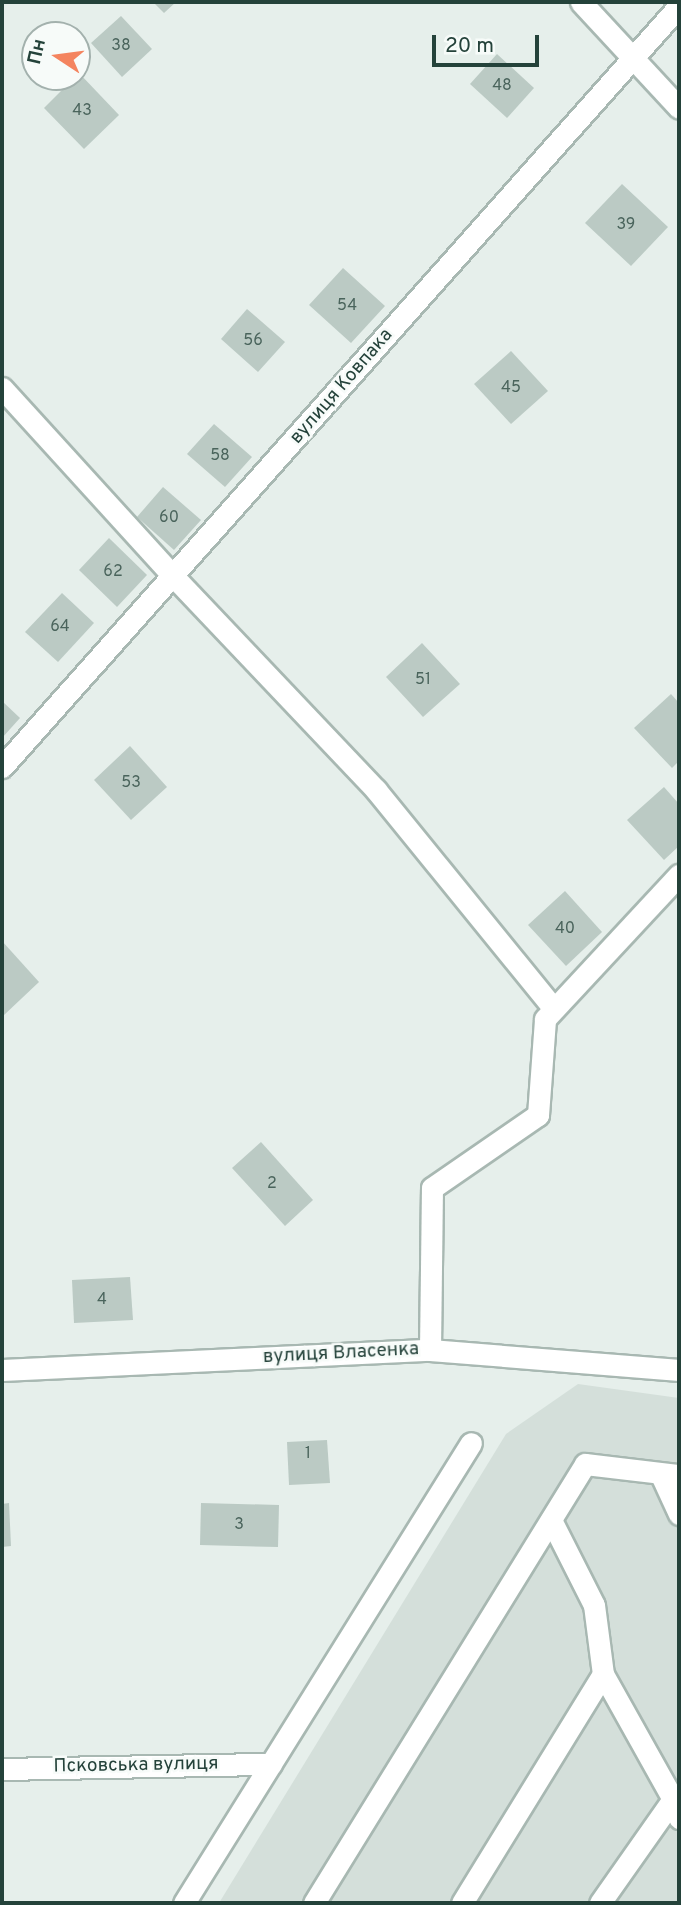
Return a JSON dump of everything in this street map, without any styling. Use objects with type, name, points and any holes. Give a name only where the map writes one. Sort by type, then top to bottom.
[{"type":"street","points":[[581,2],[679,108]]},
{"type":"street","name":"вулиця Ковпака","points":[[2,767],[174,577],[679,6]]},
{"type":"street","points":[[2,388],[174,577],[376,790],[554,1009]]},
{"type":"street","points":[[430,1350],[432,1188],[538,1115],[545,1019],[679,876]]},
{"type":"street","name":"вулиця Власенка","points":[[2,1370],[430,1350],[679,1370]]},
{"type":"street","points":[[184,1903],[471,1443]]},
{"type":"street","points":[[314,1903],[585,1464],[670,1475],[679,1514]]},
{"type":"street","points":[[551,1520],[594,1605],[603,1674],[676,1808],[600,1903]]},
{"type":"street","points":[[462,1903],[603,1674]]},
{"type":"street","name":"Псковська вулиця","points":[[2,1769],[271,1764]]},
{"type":"shaded area","points":[[578,1384],[679,1398],[679,1903],[219,1903],[506,1434]]},
{"type":"building","points":[[153,2],[176,2],[164,13]]},
{"type":"building","points":[[121,16],[152,49],[122,77],[91,43]]},
{"type":"building","points":[[497,54],[534,88],[507,118],[470,84]]},
{"type":"building","points":[[91,86],[119,115],[84,149],[44,108],[61,91],[91,91]]},
{"type":"building","points":[[622,184],[668,227],[631,266],[585,223]]},
{"type":"building","points":[[343,268],[385,306],[351,343],[309,305]]},
{"type":"building","points":[[247,309],[285,342],[258,372],[221,339]]},
{"type":"building","points":[[511,351],[548,391],[511,424],[474,384]]},
{"type":"building","points":[[214,424],[252,457],[225,487],[187,454]]},
{"type":"building","points":[[163,487],[201,520],[174,550],[137,517]]},
{"type":"building","points":[[109,538],[147,575],[117,607],[79,570]]},
{"type":"building","points":[[62,593],[94,623],[58,662],[25,632]]},
{"type":"building","points":[[422,643],[460,684],[423,717],[386,677]]},
{"type":"building","points":[[671,694],[679,703],[679,761],[672,768],[634,728]]},
{"type":"building","points":[[2,701],[20,718],[2,738]]},
{"type":"building","points":[[130,746],[167,787],[131,820],[94,780]]},
{"type":"building","points":[[664,787],[679,804],[679,846],[664,860],[627,820]]},
{"type":"building","points":[[565,891],[602,932],[566,966],[528,925]]},
{"type":"building","points":[[2,941],[39,982],[3,1016],[2,1014]]},
{"type":"building","points":[[261,1142],[313,1200],[285,1226],[232,1168]]},
{"type":"building","points":[[130,1277],[133,1320],[74,1323],[72,1280]]},
{"type":"building","points":[[327,1440],[330,1483],[289,1485],[287,1442]]},
{"type":"building","points":[[9,1503],[11,1546],[2,1547],[2,1504]]},
{"type":"building","points":[[201,1503],[279,1505],[278,1547],[200,1545]]}]
